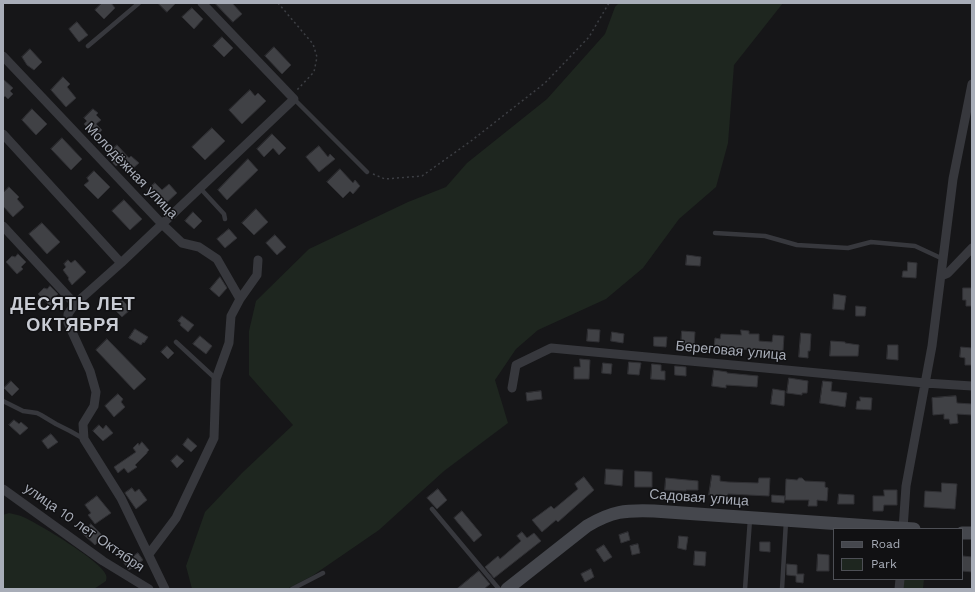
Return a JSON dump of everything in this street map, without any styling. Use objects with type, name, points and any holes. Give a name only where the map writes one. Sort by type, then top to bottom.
[{"type":"street","points":[[165,589],[121,498],[84,439],[83,424],[94,406],[96,392],[90,370],[68,322],[68,314],[75,304],[121,263],[293,98],[202,3]]},
{"type":"street","name":"Молодёжная улица","points":[[3,56],[162,224],[182,242],[199,247],[217,259],[240,299]]},
{"type":"street","points":[[907,528],[906,486],[932,346],[953,179],[972,84]]},
{"type":"street","points":[[3,134],[121,263]]},
{"type":"street","points":[[3,226],[75,304]]},
{"type":"street","points":[[941,276],[948,273],[972,248]]},
{"type":"street","points":[[149,554],[176,518],[214,438],[216,378],[229,343],[231,316],[240,299],[257,275],[258,260]]},
{"type":"street","name":"Береговая улица","points":[[512,388],[516,365],[551,348],[972,386]]},
{"type":"street","name":"улица 10 лет Октября","points":[[3,489],[103,561],[149,589]]},
{"type":"street","name":"Садовая улица","points":[[507,589],[587,526],[600,518],[615,512],[630,510],[654,511],[894,528]]},
{"type":"lane","points":[[88,46],[139,3]]},
{"type":"lane","points":[[293,98],[367,172]]},
{"type":"lane","points":[[200,188],[224,214],[225,219]]},
{"type":"lane","points":[[715,233],[765,236],[797,245],[848,248],[871,242],[915,246],[943,258]]},
{"type":"lane","points":[[176,342],[216,378]]},
{"type":"lane","points":[[3,401],[23,411],[37,413],[84,439]]},
{"type":"lane","points":[[432,509],[499,589]]},
{"type":"lane","points":[[744,589],[750,518]]},
{"type":"lane","points":[[782,589],[786,520]]},
{"type":"lane","points":[[292,589],[323,573]]},
{"type":"path","points":[[278,3],[312,44],[317,57],[314,72],[293,98]]},
{"type":"path","points":[[367,172],[385,179],[422,176],[471,141],[546,83],[589,37],[609,3]]},
{"type":"green space","points":[[619,3],[783,3],[734,65],[728,143],[716,187],[679,219],[643,268],[606,299],[538,330],[516,349],[495,380],[508,423],[444,471],[379,530],[312,576],[287,589],[192,589],[186,566],[205,512],[242,473],[293,425],[249,375],[249,331],[256,301],[309,249],[408,202],[446,187],[467,163],[547,99],[605,34],[615,7]]},
{"type":"green space","points":[[9,513],[29,520],[82,552],[102,569],[106,576],[106,581],[94,589],[3,589],[3,515]]},
{"type":"green space","points":[[903,580],[924,580],[923,589],[902,589]]},
{"type":"building","points":[[102,3],[111,3],[115,8],[104,19],[95,10]]},
{"type":"building","points":[[158,3],[176,3],[167,12]]},
{"type":"building","points":[[215,3],[232,3],[242,14],[233,22]]},
{"type":"building","points":[[192,8],[203,19],[194,29],[182,17]]},
{"type":"building","points":[[77,22],[88,35],[79,42],[69,29]]},
{"type":"building","points":[[222,37],[233,48],[224,57],[213,46]]},
{"type":"building","points":[[274,47],[291,65],[282,74],[265,56]]},
{"type":"building","points":[[30,49],[42,62],[34,70],[27,65],[22,57]]},
{"type":"building","points":[[63,77],[70,84],[67,87],[76,98],[66,107],[51,90]]},
{"type":"building","points":[[3,79],[13,88],[10,91],[13,94],[8,99],[5,96],[3,98]]},
{"type":"building","points":[[250,90],[255,96],[258,93],[266,101],[242,124],[229,110]]},
{"type":"building","points":[[32,109],[47,124],[36,135],[22,120]]},
{"type":"building","points":[[93,109],[98,113],[96,115],[101,120],[96,124],[102,130],[95,137],[86,129],[88,128],[84,124],[87,121],[84,118]]},
{"type":"building","points":[[212,128],[225,141],[205,160],[192,147]]},
{"type":"building","points":[[272,134],[286,148],[279,155],[273,148],[264,157],[257,149]]},
{"type":"building","points":[[62,138],[82,159],[71,170],[51,149]]},
{"type":"building","points":[[117,145],[129,158],[131,156],[139,163],[131,170],[126,164],[124,166],[121,162],[116,166],[110,160],[114,157],[110,152]]},
{"type":"building","points":[[319,146],[328,157],[330,154],[335,159],[319,172],[306,157]]},
{"type":"building","points":[[248,159],[258,170],[227,200],[218,190]]},
{"type":"building","points":[[340,169],[353,183],[355,180],[360,186],[353,194],[350,191],[343,198],[327,182]]},
{"type":"building","points":[[94,171],[110,187],[98,199],[84,185],[89,181],[87,178]]},
{"type":"building","points":[[155,183],[162,190],[169,184],[177,193],[163,206],[147,190]]},
{"type":"building","points":[[9,187],[19,197],[17,199],[24,207],[13,217],[3,206],[3,193]]},
{"type":"building","points":[[124,200],[142,219],[130,230],[112,211]]},
{"type":"building","points":[[256,209],[268,222],[254,235],[242,223]]},
{"type":"building","points":[[193,212],[202,221],[194,229],[185,221]]},
{"type":"building","points":[[42,223],[60,242],[47,254],[29,234]]},
{"type":"building","points":[[229,229],[237,238],[225,248],[217,239]]},
{"type":"building","points":[[275,235],[286,247],[277,255],[266,243]]},
{"type":"building","points":[[18,254],[26,262],[21,267],[23,269],[17,274],[6,262],[12,256],[15,257]]},
{"type":"building","points":[[687,255],[701,257],[700,266],[686,265]]},
{"type":"building","points":[[68,260],[71,263],[75,260],[86,272],[72,285],[63,270],[66,267],[64,264]]},
{"type":"building","points":[[908,262],[917,263],[916,278],[902,277],[903,271],[907,271]]},
{"type":"building","points":[[220,277],[227,288],[219,297],[210,289]]},
{"type":"building","points":[[50,286],[58,294],[53,299],[55,301],[50,306],[38,294],[44,288],[47,289]]},
{"type":"building","points":[[963,288],[972,288],[972,306],[966,306],[966,300],[963,300]]},
{"type":"building","points":[[834,294],[846,296],[844,310],[833,309]]},
{"type":"building","points":[[122,300],[131,309],[122,317],[114,309]]},
{"type":"building","points":[[856,306],[866,307],[865,316],[856,316]]},
{"type":"building","points":[[182,316],[194,325],[188,332],[180,325],[181,323],[178,321]]},
{"type":"building","points":[[135,329],[148,337],[141,345],[129,338]]},
{"type":"building","points":[[588,329],[600,330],[599,342],[587,341]]},
{"type":"building","points":[[741,330],[749,331],[749,334],[759,334],[759,341],[772,342],[773,335],[784,336],[783,351],[714,348],[715,338],[720,339],[721,334],[741,335]]},
{"type":"building","points":[[682,331],[695,332],[694,346],[681,345]]},
{"type":"building","points":[[612,332],[624,334],[623,343],[611,341]]},
{"type":"building","points":[[801,333],[811,334],[808,358],[799,357]]},
{"type":"building","points":[[200,336],[212,346],[206,354],[193,344]]},
{"type":"building","points":[[654,337],[667,337],[666,347],[654,346]]},
{"type":"building","points":[[107,339],[146,379],[134,390],[96,350]]},
{"type":"building","points":[[831,341],[859,345],[858,356],[830,356]]},
{"type":"building","points":[[888,345],[898,345],[898,360],[887,359]]},
{"type":"building","points":[[167,346],[174,353],[168,359],[161,352]]},
{"type":"building","points":[[961,347],[972,348],[972,365],[965,365],[965,358],[960,357]]},
{"type":"building","points":[[580,359],[590,360],[589,379],[574,379],[574,367],[580,367]]},
{"type":"building","points":[[629,362],[641,363],[639,375],[628,374]]},
{"type":"building","points":[[603,363],[612,364],[611,374],[602,373]]},
{"type":"building","points":[[652,364],[661,365],[661,371],[665,371],[665,380],[651,379]]},
{"type":"building","points":[[675,366],[686,367],[686,376],[675,375]]},
{"type":"building","points":[[714,370],[727,373],[758,376],[757,387],[726,385],[726,388],[712,386]]},
{"type":"building","points":[[789,378],[808,381],[807,393],[802,393],[802,395],[787,393]]},
{"type":"building","points":[[11,381],[19,389],[12,396],[4,388]]},
{"type":"building","points":[[823,381],[832,382],[831,391],[847,393],[845,407],[820,403]]},
{"type":"building","points":[[773,389],[785,391],[784,406],[771,404]]},
{"type":"building","points":[[541,391],[542,399],[527,401],[526,393]]},
{"type":"building","points":[[118,394],[123,399],[121,402],[125,407],[114,417],[105,406]]},
{"type":"building","points":[[956,396],[957,403],[972,404],[972,415],[957,414],[958,423],[950,424],[949,419],[944,419],[944,414],[933,415],[932,398]]},
{"type":"building","points":[[860,397],[872,398],[871,410],[856,409],[857,401],[860,401]]},
{"type":"building","points":[[14,420],[19,424],[21,422],[28,428],[20,435],[9,425]]},
{"type":"building","points":[[99,425],[103,429],[106,425],[113,433],[103,441],[93,431]]},
{"type":"building","points":[[51,434],[58,442],[48,449],[42,441]]},
{"type":"building","points":[[188,438],[197,446],[191,452],[183,445]]},
{"type":"building","points":[[142,442],[149,450],[135,465],[137,467],[128,473],[124,468],[118,473],[114,467],[136,452],[133,448],[138,443],[139,445]]},
{"type":"building","points":[[177,455],[184,461],[177,468],[171,461]]},
{"type":"building","points":[[606,469],[623,470],[622,486],[605,484]]},
{"type":"building","points":[[635,471],[652,472],[652,487],[635,487]]},
{"type":"building","points":[[712,475],[720,476],[720,481],[728,482],[758,483],[759,478],[770,478],[769,496],[728,494],[727,497],[709,495]]},
{"type":"building","points":[[584,477],[594,490],[558,522],[556,520],[542,532],[532,520],[551,506],[554,509],[578,489],[575,484]]},
{"type":"building","points":[[666,478],[698,481],[698,490],[665,490]]},
{"type":"building","points":[[802,478],[805,481],[825,482],[825,487],[828,488],[827,501],[817,500],[817,506],[808,506],[809,500],[785,500],[786,479],[797,480]]},
{"type":"building","points":[[942,483],[957,484],[955,509],[924,507],[925,491],[941,492]]},
{"type":"building","points":[[132,488],[135,492],[139,489],[147,500],[136,509],[125,493]]},
{"type":"building","points":[[438,489],[447,500],[437,509],[427,498]]},
{"type":"building","points":[[884,490],[897,490],[897,505],[884,505],[883,511],[873,511],[873,496],[884,496]]},
{"type":"building","points":[[839,494],[854,495],[854,504],[838,504]]},
{"type":"building","points":[[772,495],[785,496],[784,503],[772,502]]},
{"type":"building","points":[[97,496],[111,513],[95,524],[88,515],[91,513],[85,505]]},
{"type":"building","points":[[462,511],[482,535],[474,542],[454,518]]},
{"type":"building","points":[[91,524],[103,536],[95,545],[82,533]]},
{"type":"building","points":[[522,532],[527,538],[534,533],[541,541],[494,578],[485,567],[498,556],[500,559],[521,541],[517,536]]},
{"type":"building","points":[[628,532],[630,540],[621,543],[619,535]]},
{"type":"building","points":[[679,536],[688,537],[686,550],[678,548]]},
{"type":"building","points":[[760,542],[770,542],[770,552],[760,551]]},
{"type":"building","points":[[638,544],[640,553],[632,555],[630,546]]},
{"type":"building","points":[[604,545],[612,557],[604,562],[596,550]]},
{"type":"building","points":[[695,551],[706,552],[705,566],[694,565]]},
{"type":"building","points":[[138,553],[143,560],[129,570],[124,563]]},
{"type":"building","points":[[818,554],[829,555],[829,571],[817,571]]},
{"type":"building","points":[[963,556],[972,557],[972,572],[963,571]]},
{"type":"building","points":[[787,564],[797,565],[797,574],[804,574],[803,583],[796,582],[796,576],[787,575]]},
{"type":"building","points":[[591,569],[594,577],[585,582],[581,574]]},
{"type":"building","points":[[479,571],[490,584],[484,589],[457,589]]},
{"type":"district","name":"ДЕСЯТЬ ЛЕТ ОКТЯБРЯ","points":[[73,315]]}]
